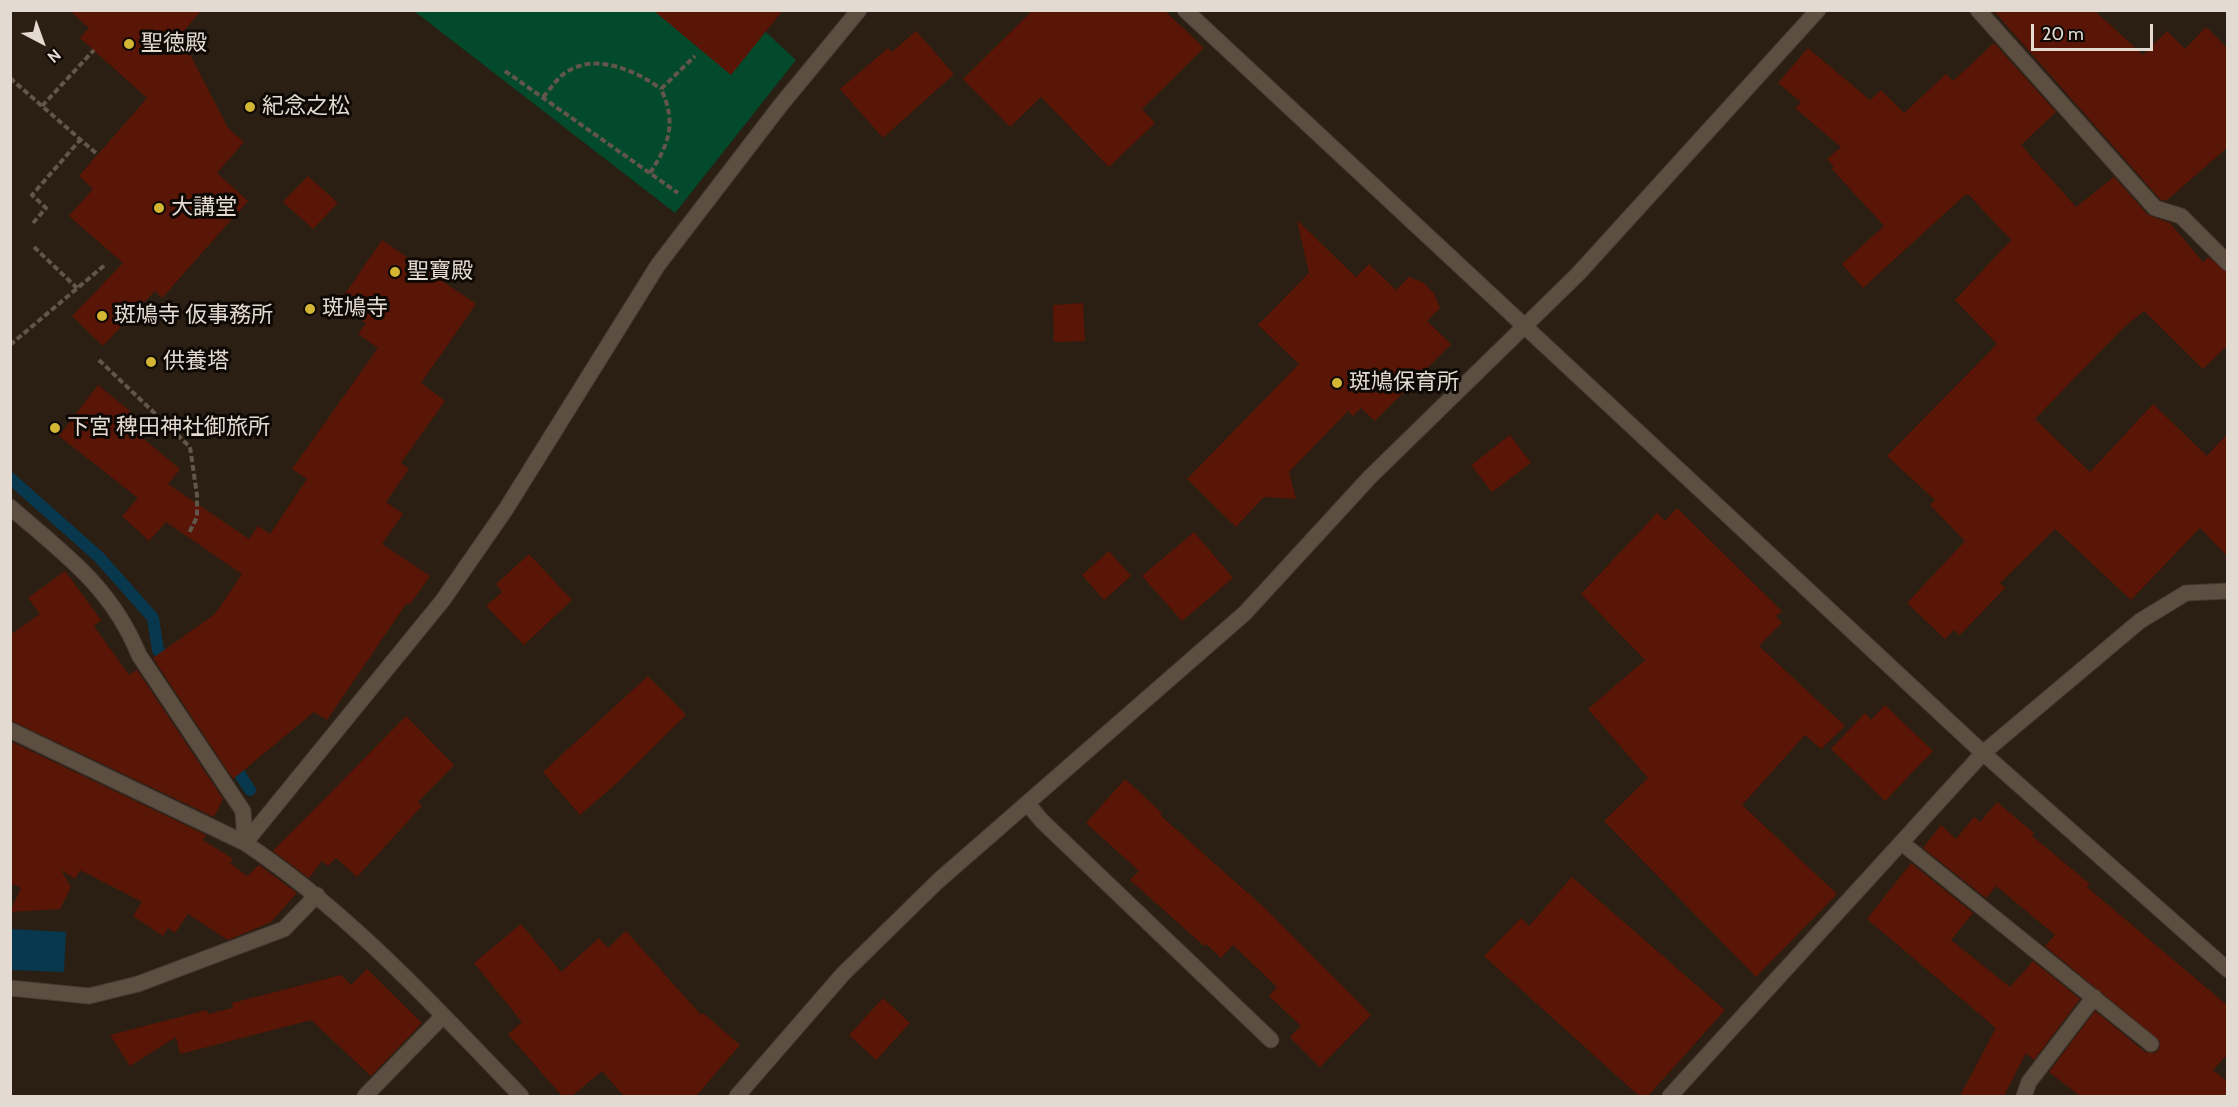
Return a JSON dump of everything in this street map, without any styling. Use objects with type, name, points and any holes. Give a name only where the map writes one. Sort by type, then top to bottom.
[{"type":"street","points":[[245,843],[443,600],[506,509],[658,265],[780,106],[859,10]]},
{"type":"street","points":[[1185,10],[1983,753],[2228,970]]},
{"type":"street","points":[[737,1096],[843,974],[938,880],[1245,613],[1370,477],[1526,327],[1818,10]]},
{"type":"street","points":[[1978,10],[2155,208],[2181,216],[2228,263]]},
{"type":"street","points":[[10,507],[96,582],[128,628],[139,655],[243,811],[245,843]]},
{"type":"street","points":[[1670,1096],[1983,753],[2140,621],[2186,593],[2228,591]]},
{"type":"street","points":[[10,730],[245,843],[317,896],[379,949],[521,1096]]},
{"type":"street","points":[[1026,803],[1042,821],[1271,1040]]},
{"type":"street","points":[[1902,843],[2151,1044]]},
{"type":"street","points":[[10,988],[89,996],[138,984],[284,929],[317,896]]},
{"type":"street","points":[[2024,1096],[2029,1082],[2094,997]]},
{"type":"street","points":[[365,1096],[443,1016]]},
{"type":"path","points":[[42,106],[94,50]]},
{"type":"path","points":[[661,89],[695,56]]},
{"type":"path","points":[[543,97],[564,73],[583,64],[607,64],[628,71],[661,89],[667,102],[668,144],[650,173]]},
{"type":"path","points":[[505,71],[700,209]]},
{"type":"path","points":[[10,78],[98,155]]},
{"type":"path","points":[[33,223],[46,208],[32,195],[80,140]]},
{"type":"path","points":[[34,247],[77,288]]},
{"type":"path","points":[[10,345],[106,264]]},
{"type":"path","points":[[99,360],[190,447],[196,484],[197,517],[189,533]]},
{"type":"green space","points":[[414,11],[743,11],[796,60],[675,213]]},
{"type":"water","points":[[11,929],[66,932],[64,972],[11,970]]},
{"type":"building","points":[[69,10],[202,10],[180,35],[228,128],[244,142],[217,173],[248,201],[162,298],[155,291],[103,346],[72,316],[123,263],[69,216],[93,189],[79,176],[147,98],[80,38],[89,28]]},
{"type":"building","points":[[653,10],[783,10],[731,75]]},
{"type":"building","points":[[1033,10],[1165,11],[1204,48],[1142,109],[1155,123],[1109,167],[1041,97],[1010,127],[963,79]]},
{"type":"building","points":[[1993,10],[2094,10],[2143,55],[2167,31],[2185,49],[2206,27],[2228,49],[2228,147],[2166,201],[2160,199]]},
{"type":"building","points":[[916,31],[954,74],[883,138],[840,89],[888,48],[892,52]]},
{"type":"building","points":[[1994,43],[2056,112],[2021,145],[2076,207],[2114,177],[2148,215],[2170,223],[2203,262],[2208,257],[2228,272],[2228,345],[2203,369],[2144,311],[2124,327],[2035,419],[2090,472],[2153,404],[2207,456],[2228,433],[2228,557],[2200,528],[2131,600],[2055,529],[2000,583],[2005,588],[1960,635],[1954,630],[1945,639],[1907,603],[1965,541],[1930,505],[1935,500],[1887,456],[1997,344],[1955,300],[2011,240],[1969,195],[1965,195],[1863,288],[1842,264],[1884,226],[1832,169],[1834,167],[1827,159],[1841,147],[1795,108],[1801,102],[1778,83],[1808,48],[1870,100],[1881,90],[1904,113],[1946,74],[1953,81]]},
{"type":"building","points":[[308,176],[338,203],[313,229],[283,202]]},
{"type":"building","points":[[1297,220],[1356,277],[1369,264],[1396,290],[1409,277],[1424,283],[1434,293],[1440,308],[1427,321],[1451,344],[1375,421],[1361,408],[1353,416],[1348,411],[1289,472],[1296,499],[1264,497],[1236,527],[1187,479],[1299,364],[1258,325],[1309,273]]},
{"type":"building","points":[[382,240],[476,304],[421,383],[445,401],[401,463],[409,469],[386,502],[403,514],[382,544],[430,576],[410,604],[406,604],[327,720],[314,712],[233,779],[153,658],[215,614],[242,574],[166,522],[149,541],[122,516],[138,498],[59,436],[98,385],[135,415],[127,425],[180,469],[168,484],[249,539],[258,526],[270,534],[307,479],[292,469],[378,348],[358,334],[366,323],[338,304]]},
{"type":"building","points":[[1083,303],[1085,341],[1054,342],[1053,305]]},
{"type":"building","points":[[1510,435],[1531,463],[1492,492],[1471,465]]},
{"type":"building","points":[[1677,508],[1782,611],[1776,616],[1782,623],[1759,646],[1845,726],[1821,749],[1805,735],[1742,805],[1837,894],[1756,977],[1604,821],[1648,778],[1588,709],[1645,660],[1581,594],[1657,513],[1665,521]]},
{"type":"building","points":[[1194,532],[1233,578],[1182,621],[1142,576]]},
{"type":"building","points":[[1109,551],[1131,576],[1104,600],[1082,575]]},
{"type":"building","points":[[529,554],[572,600],[524,645],[486,606],[502,592],[496,584]]},
{"type":"building","points":[[65,571],[101,620],[94,626],[129,675],[137,670],[223,799],[214,817],[10,720],[10,635],[40,614],[28,598]]},
{"type":"building","points":[[648,676],[686,715],[618,782],[580,815],[543,772]]},
{"type":"building","points":[[1885,705],[1933,751],[1885,801],[1831,749],[1865,713],[1871,720]]},
{"type":"building","points":[[406,716],[454,765],[418,802],[422,806],[357,877],[336,858],[328,866],[322,861],[309,878],[273,851]]},
{"type":"building","points":[[10,741],[206,835],[203,840],[233,859],[230,863],[247,876],[259,865],[297,893],[271,922],[228,940],[188,914],[175,933],[168,928],[163,936],[133,916],[142,902],[80,870],[75,879],[61,870],[71,887],[60,909],[10,912],[21,888],[10,883]]},
{"type":"building","points":[[1125,779],[1162,813],[1160,815],[1267,910],[1371,1015],[1320,1067],[1290,1037],[1301,1026],[1269,996],[1277,987],[1233,945],[1221,958],[1206,944],[1204,946],[1130,880],[1139,871],[1086,823]]},
{"type":"building","points":[[1997,802],[2034,833],[2032,836],[2090,884],[2087,887],[2228,1006],[2228,1054],[2213,1070],[2228,1082],[2228,1096],[2080,1096],[2049,1072],[2095,1011],[2145,1052],[2155,1053],[2159,1050],[2160,1041],[2045,946],[2055,935],[1996,886],[1986,898],[1923,848],[1941,825],[1956,839],[1974,817],[1980,822]]},
{"type":"building","points":[[1911,863],[1973,913],[1951,940],[2010,987],[2033,961],[2080,999],[2034,1060],[2026,1053],[2004,1096],[1960,1096],[1996,1028],[1867,919]]},
{"type":"building","points":[[1572,877],[1725,1010],[1648,1096],[1639,1096],[1484,956],[1521,918],[1529,926]]},
{"type":"building","points":[[521,924],[561,972],[599,938],[608,948],[626,931],[701,1015],[703,1013],[740,1045],[696,1096],[624,1096],[602,1071],[572,1096],[562,1096],[508,1034],[522,1022],[474,963]]},
{"type":"building","points":[[367,969],[422,1023],[371,1076],[311,1020],[180,1054],[176,1037],[130,1066],[110,1035],[207,1010],[208,1014],[233,1008],[232,1003],[341,975],[351,985]]},
{"type":"building","points":[[883,998],[910,1023],[876,1060],[849,1035]]},
{"type":"waterway","points":[[10,478],[99,557],[153,618],[158,650],[169,666]]},
{"type":"waterway","points":[[231,761],[250,790]]},
{"type":"place","name":"聖徳殿","points":[[129,44]]},
{"type":"place","name":"紀念之松","points":[[250,107]]},
{"type":"place","name":"大講堂","points":[[159,208]]},
{"type":"place","name":"聖寶殿","points":[[395,272]]},
{"type":"place","name":"斑鳩寺","points":[[310,309]]},
{"type":"place","name":"斑鳩寺 仮事務所","points":[[102,316]]},
{"type":"place","name":"供養塔","points":[[151,362]]},
{"type":"place","name":"斑鳩保育所","points":[[1337,383]]},
{"type":"place","name":"下宮 稗田神社御旅所","points":[[55,428]]}]
